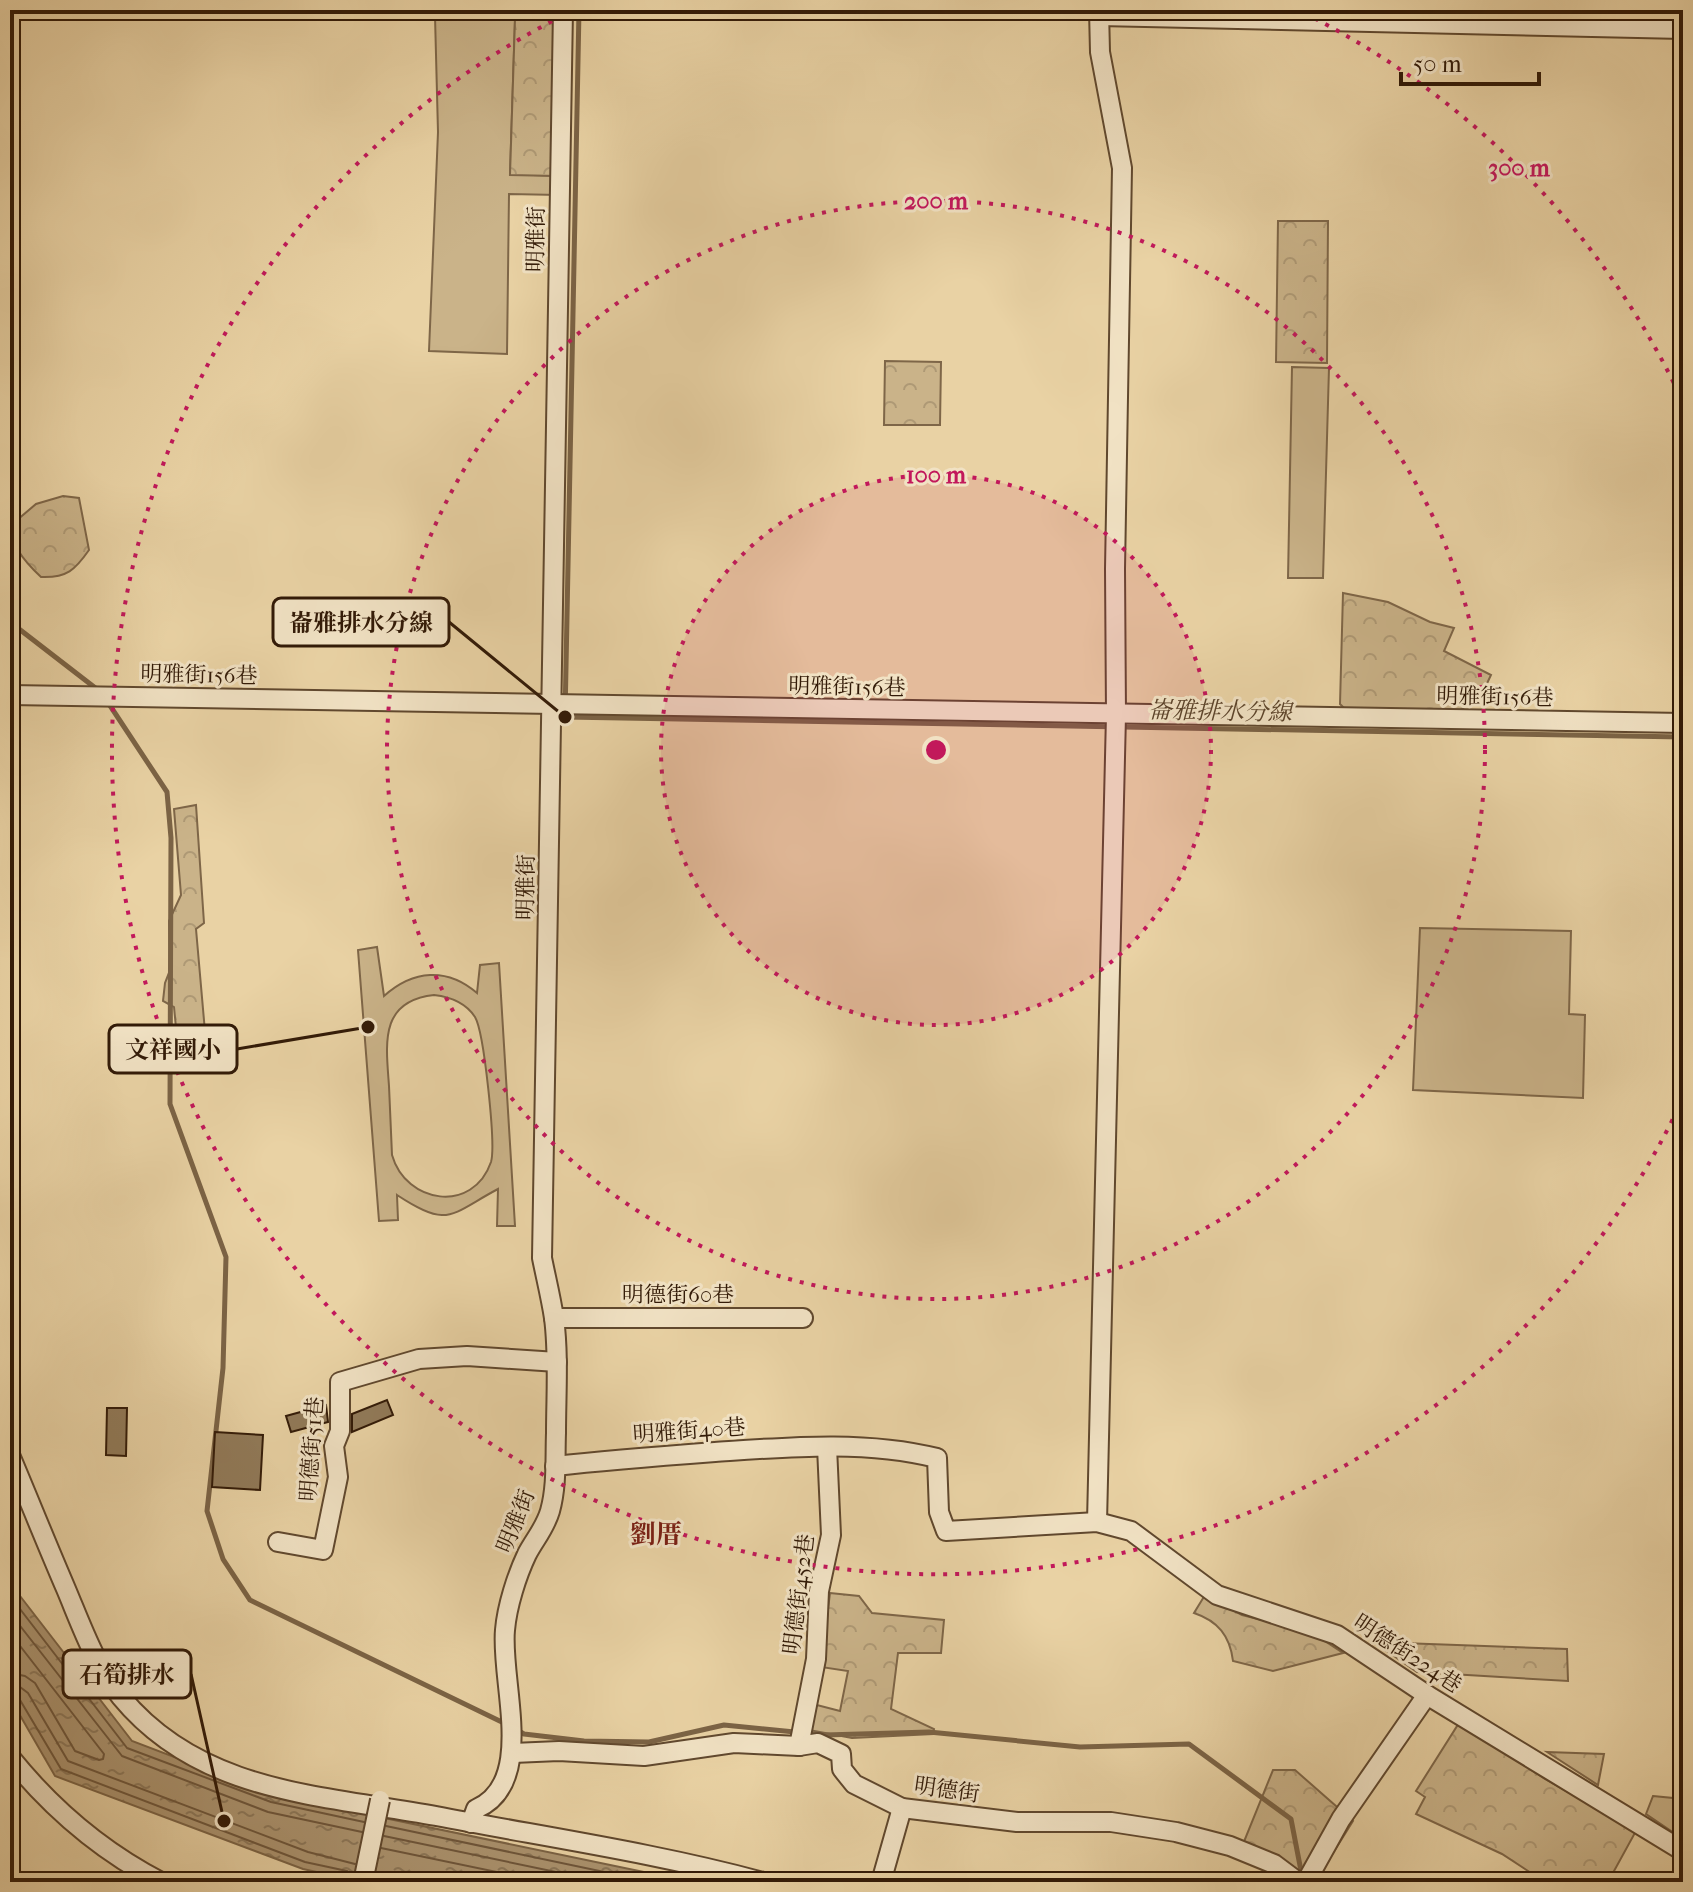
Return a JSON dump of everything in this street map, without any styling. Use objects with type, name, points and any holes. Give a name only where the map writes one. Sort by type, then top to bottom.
[{"type":"street","name":"明雅街","points":[[513,1753],[505,1629],[517,1582],[550,1511],[555,1466],[557,1362],[554,1318],[542,1258],[563,10]]},
{"type":"street","points":[[1097,1522],[1116,715],[1115,569],[1122,168],[1100,52],[1099,13],[1424,16],[1683,29]]},
{"type":"street","name":"明雅街156巷","points":[[10,695],[1683,723]]},
{"type":"street","name":"明德街60巷","points":[[554,1318],[803,1318]]},
{"type":"street","name":"明德街51巷","points":[[278,1542],[323,1550],[338,1477],[334,1446],[340,1431],[340,1382],[419,1359],[467,1356],[557,1362]]},
{"type":"street","name":"明德街224巷","points":[[827,1447],[910,1451],[937,1458],[939,1512],[946,1531],[1097,1522],[1131,1531],[1217,1595],[1337,1635],[1427,1695],[1683,1851]]},
{"type":"street","name":"明雅街40巷","points":[[555,1466],[760,1449],[827,1447]]},
{"type":"street","name":"明德街452巷","points":[[799,1746],[816,1659],[819,1591],[831,1535],[827,1447]]},
{"type":"street","points":[[10,1455],[93,1654],[124,1700],[155,1729],[202,1761],[272,1789],[471,1823],[763,1882]]},
{"type":"street","points":[[1306,1882],[1341,1819],[1427,1695]]},
{"type":"street","name":"明德街","points":[[513,1753],[559,1751],[644,1756],[734,1743],[799,1746],[818,1743],[841,1754],[842,1769],[854,1784],[902,1808],[1017,1822],[1111,1822],[1176,1832],[1230,1846],[1274,1864],[1298,1882]]},
{"type":"street","points":[[471,1823],[476,1809],[489,1802],[501,1789],[513,1753]]},
{"type":"street","points":[[10,1757],[39,1791],[80,1829],[136,1869],[161,1882]]},
{"type":"street","points":[[363,1882],[380,1800]]},
{"type":"street","points":[[881,1882],[902,1808]]},
{"type":"green space","points":[[435,16],[515,19],[510,174],[557,176],[559,195],[509,194],[507,354],[429,351],[438,132]]},
{"type":"green space","points":[[515,19],[562,20],[557,176],[510,175]]},
{"type":"green space","points":[[1278,221],[1328,221],[1327,363],[1276,362]]},
{"type":"green space","points":[[885,361],[941,362],[940,425],[884,425]]},
{"type":"green space","points":[[1292,367],[1329,368],[1323,578],[1288,578]]},
{"type":"green space","points":[[63,496],[79,498],[89,550],[70,571],[58,576],[41,577],[16,547],[10,526],[36,504]]},
{"type":"green space","points":[[1343,593],[1388,602],[1430,622],[1454,628],[1444,651],[1491,675],[1482,694],[1455,714],[1349,713],[1340,704]]},
{"type":"green space","points":[[196,805],[204,923],[196,929],[208,1066],[180,1069],[174,1007],[163,1001],[170,970],[169,921],[181,895],[174,809]]},
{"type":"green space","points":[[1420,928],[1571,931],[1569,1014],[1585,1015],[1583,1098],[1413,1090]]},
{"type":"green space","points":[[377,947],[384,996],[407,981],[430,975],[454,979],[477,993],[480,965],[499,963],[515,1226],[497,1226],[498,1189],[458,1211],[439,1215],[414,1206],[397,1195],[398,1220],[379,1221],[358,950]],"holes":[[[440,996],[458,1002],[475,1017],[482,1044],[492,1134],[491,1162],[482,1179],[470,1190],[455,1196],[425,1192],[411,1184],[400,1172],[392,1155],[387,1055],[390,1027],[403,1006],[416,999]]]},
{"type":"green space","points":[[830,1593],[859,1596],[872,1613],[944,1620],[941,1653],[898,1653],[891,1709],[934,1729],[933,1734],[852,1738],[809,1730],[813,1704],[840,1711],[848,1671],[821,1667]]},
{"type":"green space","points":[[1205,1595],[1242,1615],[1311,1632],[1343,1653],[1273,1671],[1233,1661],[1226,1637],[1210,1620],[1194,1613]]},
{"type":"green space","points":[[1374,1642],[1567,1649],[1568,1681],[1417,1672]]},
{"type":"green space","points":[[1459,1723],[1545,1779],[1636,1831],[1608,1882],[1545,1882],[1502,1854],[1416,1814],[1425,1797],[1416,1791]]},
{"type":"green space","points":[[1547,1752],[1604,1754],[1598,1785]]},
{"type":"green space","points":[[1273,1770],[1295,1770],[1353,1821],[1315,1882],[1243,1844]]},
{"type":"green space","points":[[1653,1796],[1683,1799],[1683,1839],[1646,1814]]},
{"type":"water","points":[[10,1583],[132,1741],[274,1795],[692,1882],[362,1882],[303,1869],[55,1776],[10,1698]]},
{"type":"building","points":[[387,1400],[393,1415],[352,1432],[352,1414]]},
{"type":"building","points":[[326,1405],[328,1422],[291,1432],[286,1416]]},
{"type":"building","points":[[107,1408],[127,1408],[126,1456],[106,1455]]},
{"type":"building","points":[[215,1432],[263,1435],[260,1490],[212,1487]]},
{"type":"waterway","name":"崙雅排水分線","points":[[579,10],[565,717],[1683,737]]},
{"type":"waterway","points":[[10,622],[98,690]]},
{"type":"waterway","points":[[107,701],[167,792],[171,838],[170,1104],[226,1257],[223,1368],[207,1511],[223,1559],[250,1600],[508,1725]]},
{"type":"waterway","points":[[517,1730],[524,1734],[584,1741],[649,1742],[724,1725],[825,1735],[929,1732],[1080,1747],[1189,1744],[1291,1819],[1302,1876]]},
{"type":"place","name":"崙雅排水分線","points":[[565,717]]},
{"type":"place","name":"文祥國小","points":[[368,1027]]},
{"type":"place","name":"石筍排水","points":[[224,1821]]},
{"type":"district","name":"劉厝","points":[[656,1534]]}]
